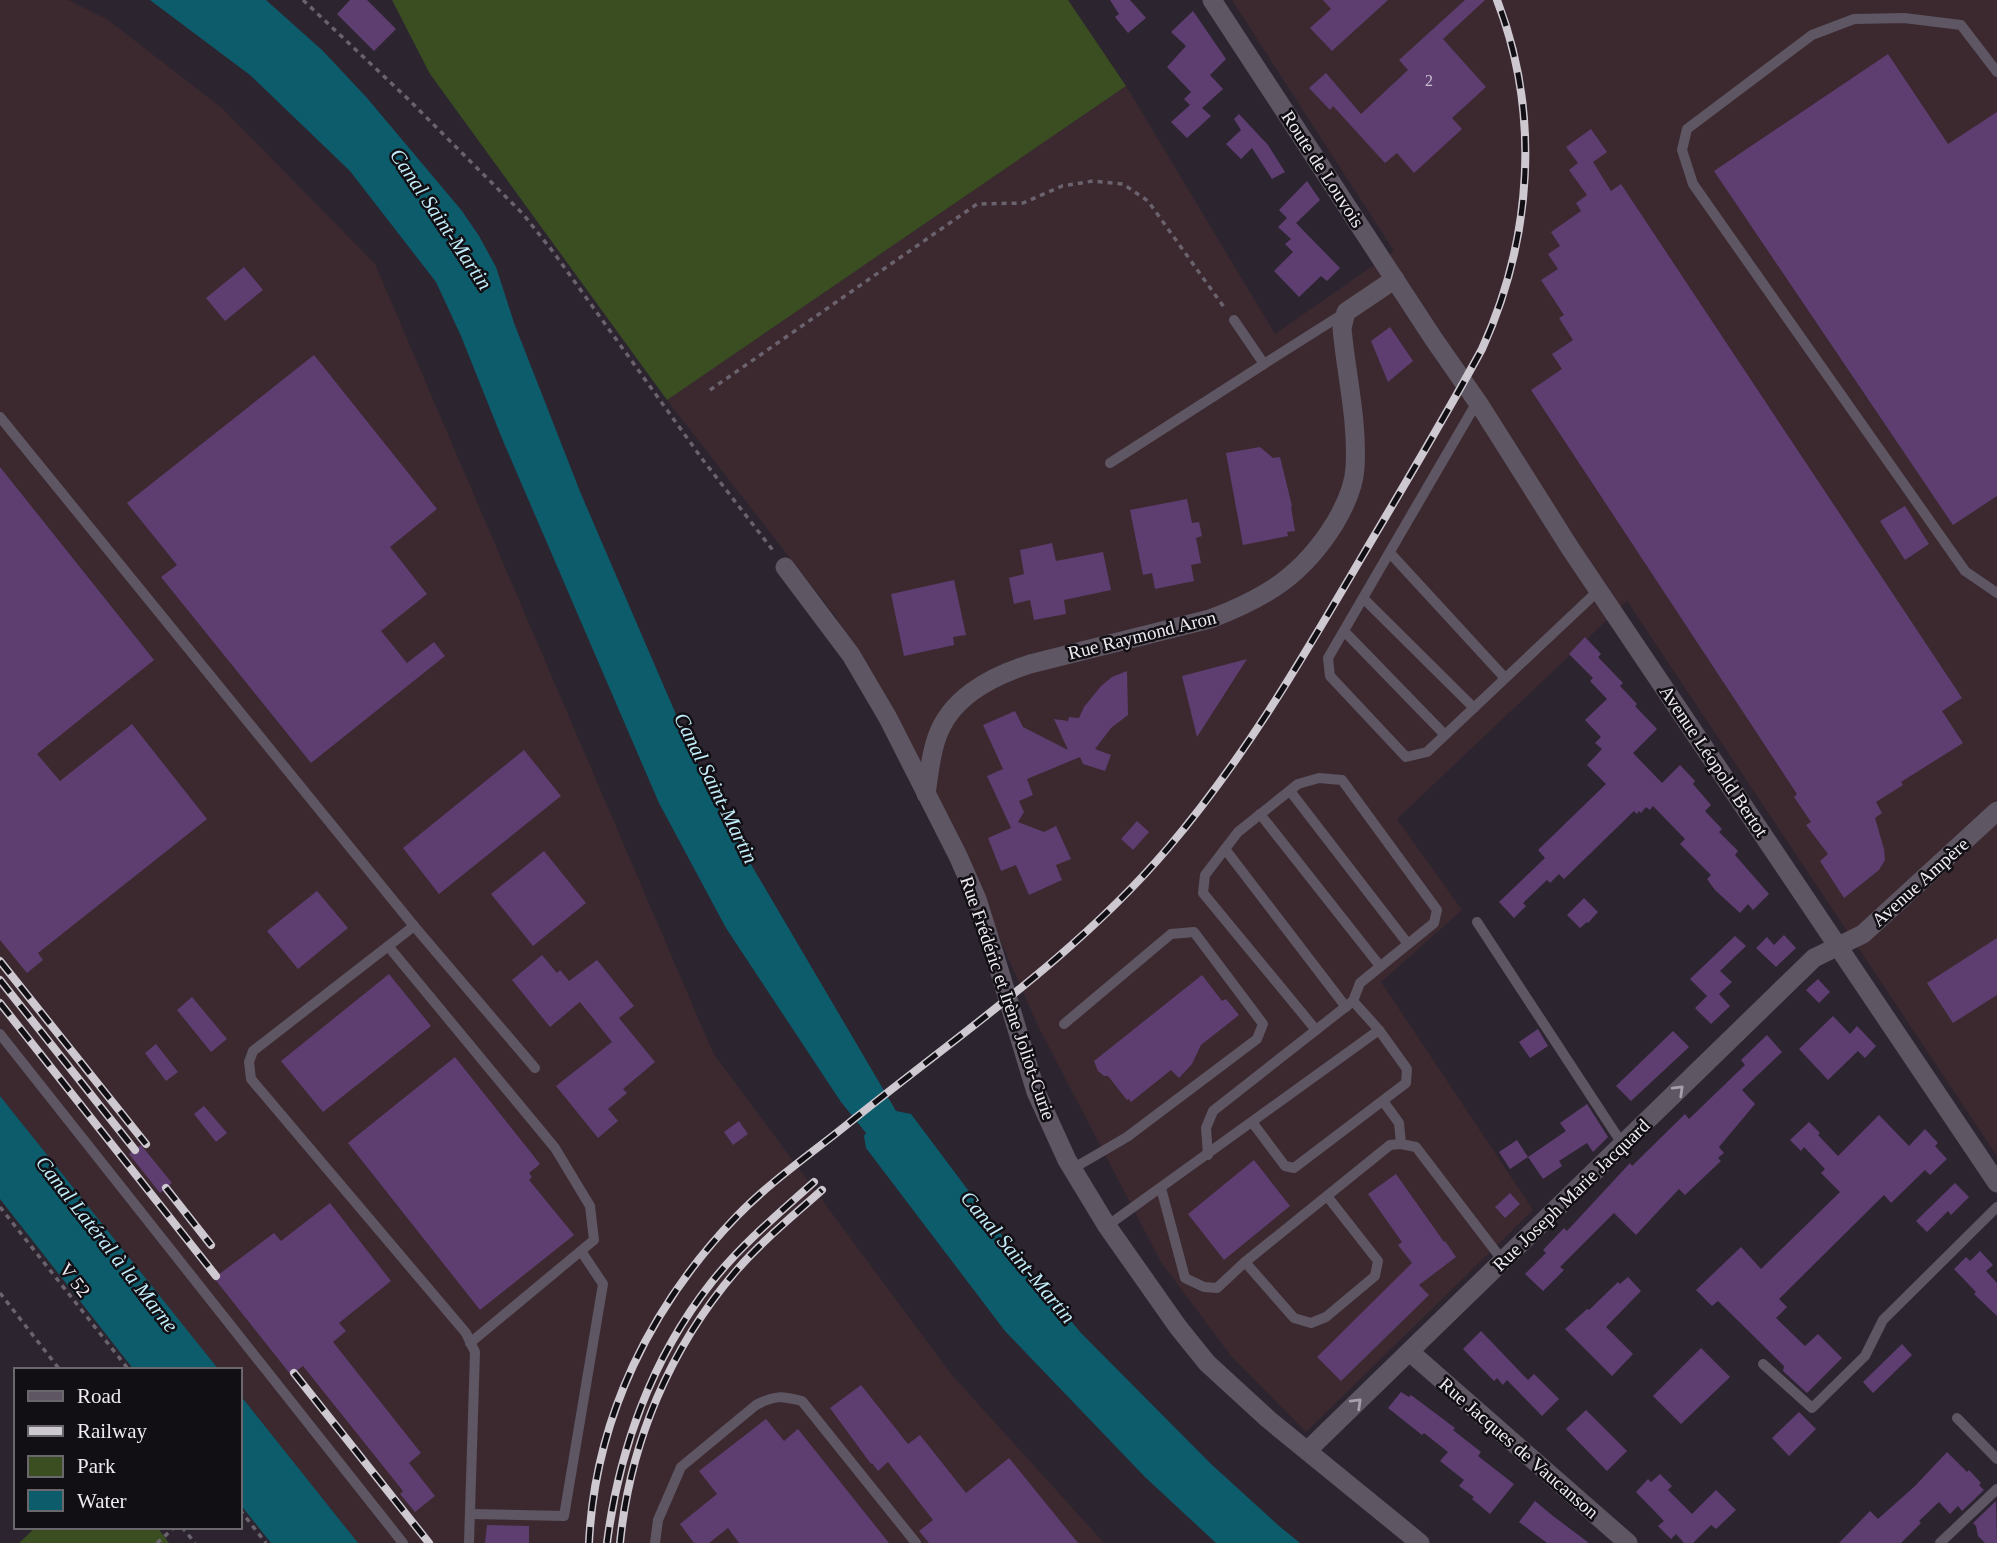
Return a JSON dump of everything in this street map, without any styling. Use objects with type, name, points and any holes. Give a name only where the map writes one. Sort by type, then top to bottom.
[{"type":"street","name":"Route de Louvois","points":[[1212,0],[1433,338]]},
{"type":"street","points":[[1346,312],[1395,279]]},
{"type":"street","name":"Rue Raymond Aron","points":[[926,794],[931,761],[942,726],[951,710],[984,683],[1007,671],[1030,664],[1210,619],[1261,597],[1307,562],[1323,542],[1349,497],[1355,471],[1356,445],[1342,328],[1346,312]]},
{"type":"street","name":"Avenue Léopold Bertot","points":[[1433,338],[1997,1183]]},
{"type":"street","name":"Rue Frédéric et Irène Joliot-Curie","points":[[785,567],[851,655],[888,718],[958,856],[977,900],[1036,1092],[1072,1169],[1107,1226],[1207,1363],[1268,1419],[1420,1543]]},
{"type":"street","name":"Avenue Ampère","points":[[1838,946],[1863,934],[1997,811]]},
{"type":"street","name":"Rue Joseph Marie Jacquard","points":[[1308,1450],[1814,958],[1838,946]]},
{"type":"street","name":"Rue Jacques de Vaucanson","points":[[1410,1352],[1628,1543]]},
{"type":"lane","points":[[1997,72],[1961,25],[1904,18],[1854,19],[1812,35],[1687,129],[1682,150],[1693,184],[1965,571],[1997,593]]},
{"type":"lane","points":[[1111,463],[1346,312]]},
{"type":"lane","points":[[1234,320],[1264,364]]},
{"type":"lane","points":[[1477,402],[1328,658],[1331,676],[1406,757],[1427,752],[1599,590]]},
{"type":"lane","points":[[0,417],[414,926],[535,1069]]},
{"type":"lane","points":[[1390,552],[1505,678]]},
{"type":"lane","points":[[1363,598],[1474,708]]},
{"type":"lane","points":[[1344,631],[1445,735]]},
{"type":"lane","points":[[1208,1155],[1206,1128],[1213,1111],[1350,1004],[1360,983],[1434,923],[1437,910],[1342,780],[1319,778],[1297,784],[1238,832],[1205,876],[1203,893],[1316,1030]]},
{"type":"lane","points":[[1290,791],[1408,944]]},
{"type":"lane","points":[[1260,814],[1380,966]]},
{"type":"lane","points":[[1225,849],[1350,1004],[1379,1031],[1407,1069],[1406,1083],[1294,1168],[1285,1166],[1252,1122]]},
{"type":"lane","points":[[1477,922],[1623,1145]]},
{"type":"lane","points":[[414,926],[253,1051],[249,1062],[251,1079],[466,1333],[475,1352],[470,1543]]},
{"type":"lane","points":[[1064,1024],[1171,934],[1195,932],[1263,1024],[1257,1039],[1127,1137],[1072,1169]]},
{"type":"lane","points":[[388,946],[555,1148],[590,1206],[594,1240],[470,1343]]},
{"type":"lane","points":[[1107,1226],[1379,1031]]},
{"type":"lane","points":[[0,1034],[403,1543]]},
{"type":"lane","points":[[1383,1101],[1399,1123],[1402,1144]]},
{"type":"lane","points":[[1161,1188],[1185,1278],[1204,1287],[1217,1288],[1245,1262],[1390,1145],[1402,1144],[1416,1147],[1503,1261]]},
{"type":"lane","points":[[1245,1262],[1294,1318],[1311,1323],[1326,1317],[1375,1276],[1378,1261],[1327,1196]]},
{"type":"lane","points":[[1763,1364],[1812,1408],[1865,1356],[1883,1320],[1997,1207]]},
{"type":"lane","points":[[470,1514],[564,1516],[603,1284],[581,1251]]},
{"type":"lane","points":[[655,1543],[658,1520],[681,1467],[756,1405],[781,1396],[802,1401],[916,1543]]},
{"type":"lane","points":[[1957,1418],[1997,1459]]},
{"type":"lane","points":[[1940,1543],[1997,1489]]},
{"type":"path","points":[[303,0],[408,99],[523,214],[785,567]]},
{"type":"path","points":[[710,390],[977,204],[1023,203],[1062,186],[1093,181],[1123,184],[1148,201],[1234,320]]},
{"type":"path","name":"V 52","points":[[0,1207],[127,1368]]},
{"type":"path","points":[[0,1293],[58,1368]]},
{"type":"path","points":[[242,1513],[265,1543]]},
{"type":"path","points":[[157,1543],[173,1529]]},
{"type":"path","points":[[184,1529],[195,1543]]},
{"type":"shaded area","points":[[0,0],[68,0],[108,20],[223,109],[375,264],[713,1053],[951,1374],[1104,1543],[358,1543],[242,1398],[242,1368],[217,1368],[0,1096]]},
{"type":"shaded area","points":[[1232,0],[1997,0],[1997,1156],[1627,601],[1397,819],[1462,910],[1381,982],[1533,1210],[1306,1432],[1231,1356],[1161,1262],[1038,1026],[935,790],[836,617],[667,400],[1126,86],[1275,334],[1394,251]]},
{"type":"green space","points":[[392,0],[1068,0],[1126,86],[667,400],[430,74]]},
{"type":"green space","points":[[34,1529],[158,1529],[169,1543],[19,1543]]},
{"type":"water","name":"Canal Saint-Martin","points":[[150,0],[266,0],[323,51],[367,98],[462,211],[496,267],[514,323],[581,494],[712,798],[896,1111],[911,1114],[1022,1262],[1081,1333],[1211,1464],[1300,1543],[1216,1543],[1145,1477],[1005,1331],[866,1148],[866,1133],[841,1102],[726,928],[659,803],[436,282],[350,171],[250,75]]},
{"type":"water","name":"Canal Latéral à la Marne","points":[[0,1096],[217,1368],[132,1368],[0,1199]]},
{"type":"water","points":[[242,1398],[358,1543],[271,1543],[242,1507]]},
{"type":"building","points":[[350,0],[367,0],[396,29],[374,51],[337,14]]},
{"type":"building","points":[[1110,0],[1130,0],[1146,18],[1128,33],[1115,17],[1119,14]]},
{"type":"building","points":[[1323,0],[1388,0],[1332,51],[1310,28],[1331,9]]},
{"type":"building","points":[[1465,0],[1485,0],[1443,39],[1486,87],[1452,118],[1462,129],[1414,173],[1397,153],[1385,163],[1333,106],[1330,110],[1309,88],[1326,73],[1361,114],[1408,70],[1399,60]]},
{"type":"building","points":[[1193,11],[1226,59],[1210,75],[1223,89],[1202,108],[1211,116],[1187,138],[1171,122],[1190,105],[1184,99],[1191,92],[1167,67],[1186,46],[1171,32]]},
{"type":"building","points":[[1888,54],[1948,144],[1997,112],[1997,496],[1953,525],[1714,171]]},
{"type":"building","points":[[1239,114],[1268,145],[1285,172],[1272,179],[1252,148],[1241,159],[1226,144],[1241,130],[1234,119]]},
{"type":"building","points":[[1591,129],[1607,152],[1593,162],[1611,191],[1621,184],[1962,698],[1942,711],[1963,743],[1901,782],[1903,785],[1876,802],[1882,813],[1875,818],[1885,860],[1879,870],[1844,898],[1820,861],[1828,854],[1806,825],[1811,822],[1794,797],[1797,794],[1531,390],[1562,369],[1552,354],[1573,340],[1559,318],[1564,315],[1541,280],[1558,269],[1548,254],[1560,246],[1551,232],[1581,211],[1576,203],[1587,195],[1569,170],[1578,163],[1566,147]]},
{"type":"building","points":[[1307,181],[1320,200],[1296,223],[1340,268],[1327,281],[1321,276],[1299,297],[1274,271],[1293,252],[1285,244],[1291,239],[1278,227],[1287,218],[1279,210]]},
{"type":"building","points":[[244,267],[263,290],[225,321],[206,298]]},
{"type":"building","points":[[1390,327],[1413,361],[1388,382],[1371,341]]},
{"type":"building","points":[[314,355],[437,509],[390,547],[427,594],[381,631],[407,663],[434,642],[445,656],[311,763],[161,577],[177,565],[127,503]]},
{"type":"building","points":[[1260,447],[1273,458],[1280,457],[1295,531],[1287,532],[1288,536],[1243,545],[1226,453]]},
{"type":"building","points":[[0,467],[154,660],[37,754],[60,781],[132,724],[207,819],[38,953],[43,960],[27,973],[0,940]]},
{"type":"building","points":[[1187,499],[1192,523],[1199,522],[1202,536],[1196,538],[1201,563],[1191,565],[1194,581],[1155,589],[1152,573],[1143,575],[1130,510]]},
{"type":"building","points":[[1905,506],[1929,544],[1905,560],[1880,521]]},
{"type":"building","points":[[1052,543],[1056,561],[1103,552],[1111,590],[1064,600],[1066,614],[1034,620],[1030,600],[1014,604],[1009,578],[1024,574],[1020,550]]},
{"type":"building","points":[[954,580],[966,635],[953,637],[954,645],[904,656],[891,594]]},
{"type":"building","points":[[1585,637],[1601,654],[1598,657],[1623,683],[1620,686],[1637,704],[1635,706],[1657,729],[1633,753],[1662,783],[1680,765],[1711,805],[1705,811],[1722,829],[1719,832],[1738,851],[1735,855],[1769,894],[1753,910],[1748,904],[1740,913],[1715,890],[1707,879],[1711,875],[1680,844],[1685,839],[1653,806],[1650,810],[1646,807],[1641,813],[1634,811],[1564,879],[1559,874],[1550,883],[1547,880],[1523,903],[1526,906],[1514,918],[1499,902],[1545,858],[1538,850],[1606,784],[1587,765],[1602,749],[1595,743],[1601,737],[1585,720],[1607,699],[1590,681],[1593,678],[1569,654]]},
{"type":"building","points":[[1247,659],[1197,737],[1182,676]]},
{"type":"building","points":[[1127,671],[1128,715],[1111,728],[1095,749],[1111,755],[1105,771],[1083,764],[1080,757],[1027,779],[1033,795],[1019,801],[1024,812],[1018,822],[1044,832],[1056,826],[1071,859],[1056,865],[1062,880],[1029,895],[1016,865],[1001,871],[988,838],[1011,828],[987,776],[1003,769],[983,725],[1015,711],[1023,727],[1068,750],[1054,719],[1068,721],[1069,717],[1079,718],[1084,707],[1101,686],[1112,677]]},
{"type":"building","points":[[524,750],[561,796],[439,894],[403,848]]},
{"type":"building","points":[[1137,821],[1149,832],[1133,850],[1121,839]]},
{"type":"building","points":[[544,851],[586,903],[533,946],[491,894]]},
{"type":"building","points":[[317,891],[348,928],[298,969],[267,931]]},
{"type":"building","points":[[1584,898],[1598,912],[1580,928],[1567,915]]},
{"type":"building","points":[[1784,935],[1796,948],[1776,967],[1756,948],[1767,937],[1774,945]]},
{"type":"building","points":[[1735,936],[1746,946],[1720,971],[1732,982],[1719,994],[1730,1006],[1711,1024],[1695,1008],[1707,996],[1690,979]]},
{"type":"building","points":[[1997,938],[1997,995],[1953,1023],[1927,983]]},
{"type":"building","points":[[542,955],[557,973],[560,970],[569,981],[597,960],[634,1006],[619,1018],[655,1062],[623,1089],[627,1093],[608,1109],[618,1121],[598,1138],[556,1086],[612,1042],[580,1002],[550,1027],[512,980]]},
{"type":"building","points":[[389,974],[431,1026],[323,1112],[281,1061]]},
{"type":"building","points":[[1202,975],[1222,1001],[1226,999],[1239,1015],[1201,1045],[1192,1064],[1179,1078],[1171,1070],[1131,1102],[1127,1100],[1108,1076],[1098,1071],[1094,1061]]},
{"type":"building","points":[[1818,979],[1830,992],[1819,1003],[1806,990]]},
{"type":"building","points":[[192,997],[227,1039],[211,1052],[177,1010]]},
{"type":"building","points":[[1833,1016],[1850,1034],[1857,1026],[1876,1046],[1865,1058],[1858,1051],[1828,1080],[1799,1049]]},
{"type":"building","points":[[1538,1029],[1548,1046],[1530,1058],[1519,1042]]},
{"type":"building","points":[[1673,1031],[1689,1047],[1631,1101],[1616,1086]]},
{"type":"building","points":[[1767,1035],[1782,1052],[1742,1090],[1755,1104],[1719,1147],[1724,1153],[1718,1158],[1721,1161],[1685,1195],[1679,1189],[1636,1235],[1614,1213],[1560,1267],[1564,1270],[1543,1291],[1525,1274],[1546,1253],[1543,1250],[1564,1228],[1567,1231],[1630,1163],[1632,1166],[1685,1114],[1689,1119],[1745,1065],[1741,1060]]},
{"type":"building","points":[[156,1044],[178,1072],[166,1081],[145,1053]]},
{"type":"building","points":[[455,1057],[540,1164],[529,1173],[532,1177],[529,1180],[574,1235],[480,1310],[348,1143]]},
{"type":"building","points":[[1587,1104],[1608,1137],[1593,1152],[1587,1143],[1559,1161],[1562,1166],[1543,1179],[1528,1157],[1566,1131],[1560,1123]]},
{"type":"building","points":[[204,1106],[227,1133],[216,1142],[194,1114]]},
{"type":"building","points":[[1879,1115],[1909,1146],[1925,1129],[1938,1143],[1935,1146],[1947,1159],[1930,1175],[1925,1170],[1891,1203],[1884,1195],[1779,1299],[1787,1307],[1776,1318],[1805,1346],[1818,1334],[1842,1358],[1807,1393],[1783,1371],[1784,1366],[1718,1301],[1712,1306],[1696,1290],[1741,1247],[1761,1269],[1840,1192],[1821,1173],[1825,1169],[1804,1147],[1801,1151],[1790,1140],[1809,1122],[1838,1156]]},
{"type":"building","points":[[739,1121],[748,1134],[733,1145],[724,1132]]},
{"type":"building","points":[[1517,1140],[1528,1157],[1510,1169],[1499,1152]]},
{"type":"building","points":[[141,1145],[172,1183],[160,1193],[129,1154]]},
{"type":"building","points":[[1254,1160],[1290,1206],[1224,1260],[1188,1214]]},
{"type":"building","points":[[1396,1174],[1456,1257],[1419,1285],[1429,1295],[1341,1381],[1317,1357],[1412,1263],[1398,1245],[1402,1242],[1368,1194]]},
{"type":"building","points":[[1955,1183],[1969,1197],[1951,1215],[1948,1211],[1927,1232],[1916,1221]]},
{"type":"building","points":[[1510,1193],[1520,1204],[1505,1218],[1495,1207]]},
{"type":"building","points":[[330,1203],[391,1281],[339,1323],[346,1331],[333,1342],[421,1453],[409,1463],[435,1496],[415,1512],[400,1494],[403,1491],[303,1366],[291,1375],[214,1278],[274,1233],[281,1241]]},
{"type":"building","points":[[1980,1251],[1993,1265],[1986,1271],[1997,1283],[1997,1316],[1974,1294],[1976,1292],[1954,1269],[1966,1257],[1970,1261]]},
{"type":"building","points":[[1628,1277],[1641,1291],[1606,1327],[1633,1354],[1612,1376],[1565,1329],[1618,1282],[1620,1284]]},
{"type":"building","points":[[1481,1331],[1528,1380],[1534,1374],[1559,1399],[1542,1416],[1507,1380],[1503,1385],[1497,1378],[1494,1381],[1463,1349]]},
{"type":"building","points":[[1902,1344],[1912,1355],[1873,1393],[1863,1382]]},
{"type":"building","points":[[1701,1348],[1730,1377],[1681,1424],[1653,1396]]},
{"type":"building","points":[[861,1385],[908,1444],[920,1435],[966,1493],[1009,1458],[1078,1543],[929,1543],[919,1531],[933,1520],[888,1462],[878,1471],[871,1464],[830,1408]]},
{"type":"building","points":[[1401,1392],[1409,1397],[1411,1395],[1455,1428],[1453,1430],[1481,1452],[1478,1456],[1514,1484],[1490,1514],[1459,1486],[1464,1480],[1440,1461],[1448,1452],[1388,1408]]},
{"type":"building","points":[[1586,1410],[1627,1451],[1607,1471],[1566,1429]]},
{"type":"building","points":[[1799,1412],[1816,1429],[1789,1456],[1772,1438]]},
{"type":"building","points":[[766,1419],[784,1441],[798,1429],[889,1543],[739,1543],[728,1528],[709,1543],[694,1543],[680,1524],[717,1494],[699,1471]]},
{"type":"building","points":[[1947,1452],[1967,1472],[1969,1470],[1984,1490],[1962,1511],[1958,1506],[1950,1514],[1939,1502],[1901,1543],[1839,1543],[1870,1511],[1878,1519],[1915,1486]]},
{"type":"building","points":[[1660,1474],[1672,1486],[1668,1490],[1692,1514],[1716,1490],[1736,1510],[1716,1529],[1711,1525],[1693,1543],[1684,1543],[1676,1534],[1671,1539],[1658,1526],[1664,1521],[1636,1492],[1648,1479],[1651,1482]]},
{"type":"building","points":[[1535,1501],[1589,1543],[1547,1543],[1519,1522]]},
{"type":"building","points":[[1996,1501],[1997,1543],[1985,1543],[1978,1536],[1973,1523]]},
{"type":"building","points":[[487,1525],[529,1526],[529,1543],[485,1543]]},
{"type":"railway","points":[[589,1543],[594,1497],[616,1408],[633,1366],[654,1326],[678,1287],[706,1250],[764,1191],[1015,993],[1056,959],[1133,887],[1196,813],[1248,742],[1295,669],[1408,478],[1482,349],[1512,264],[1525,176],[1525,132],[1511,43],[1497,0]]},
{"type":"railway","points":[[0,961],[146,1144]]},
{"type":"railway","points":[[0,980],[135,1150]]},
{"type":"railway","points":[[0,1003],[216,1276]]},
{"type":"railway","points":[[607,1543],[612,1508],[630,1439],[655,1373],[672,1342],[690,1312],[723,1269],[760,1230],[814,1182]]},
{"type":"railway","points":[[166,1188],[211,1245]]},
{"type":"railway","points":[[620,1543],[625,1505],[644,1433],[657,1398],[691,1332],[712,1301],[746,1260],[822,1190]]},
{"type":"railway","points":[[294,1373],[429,1543]]}]
